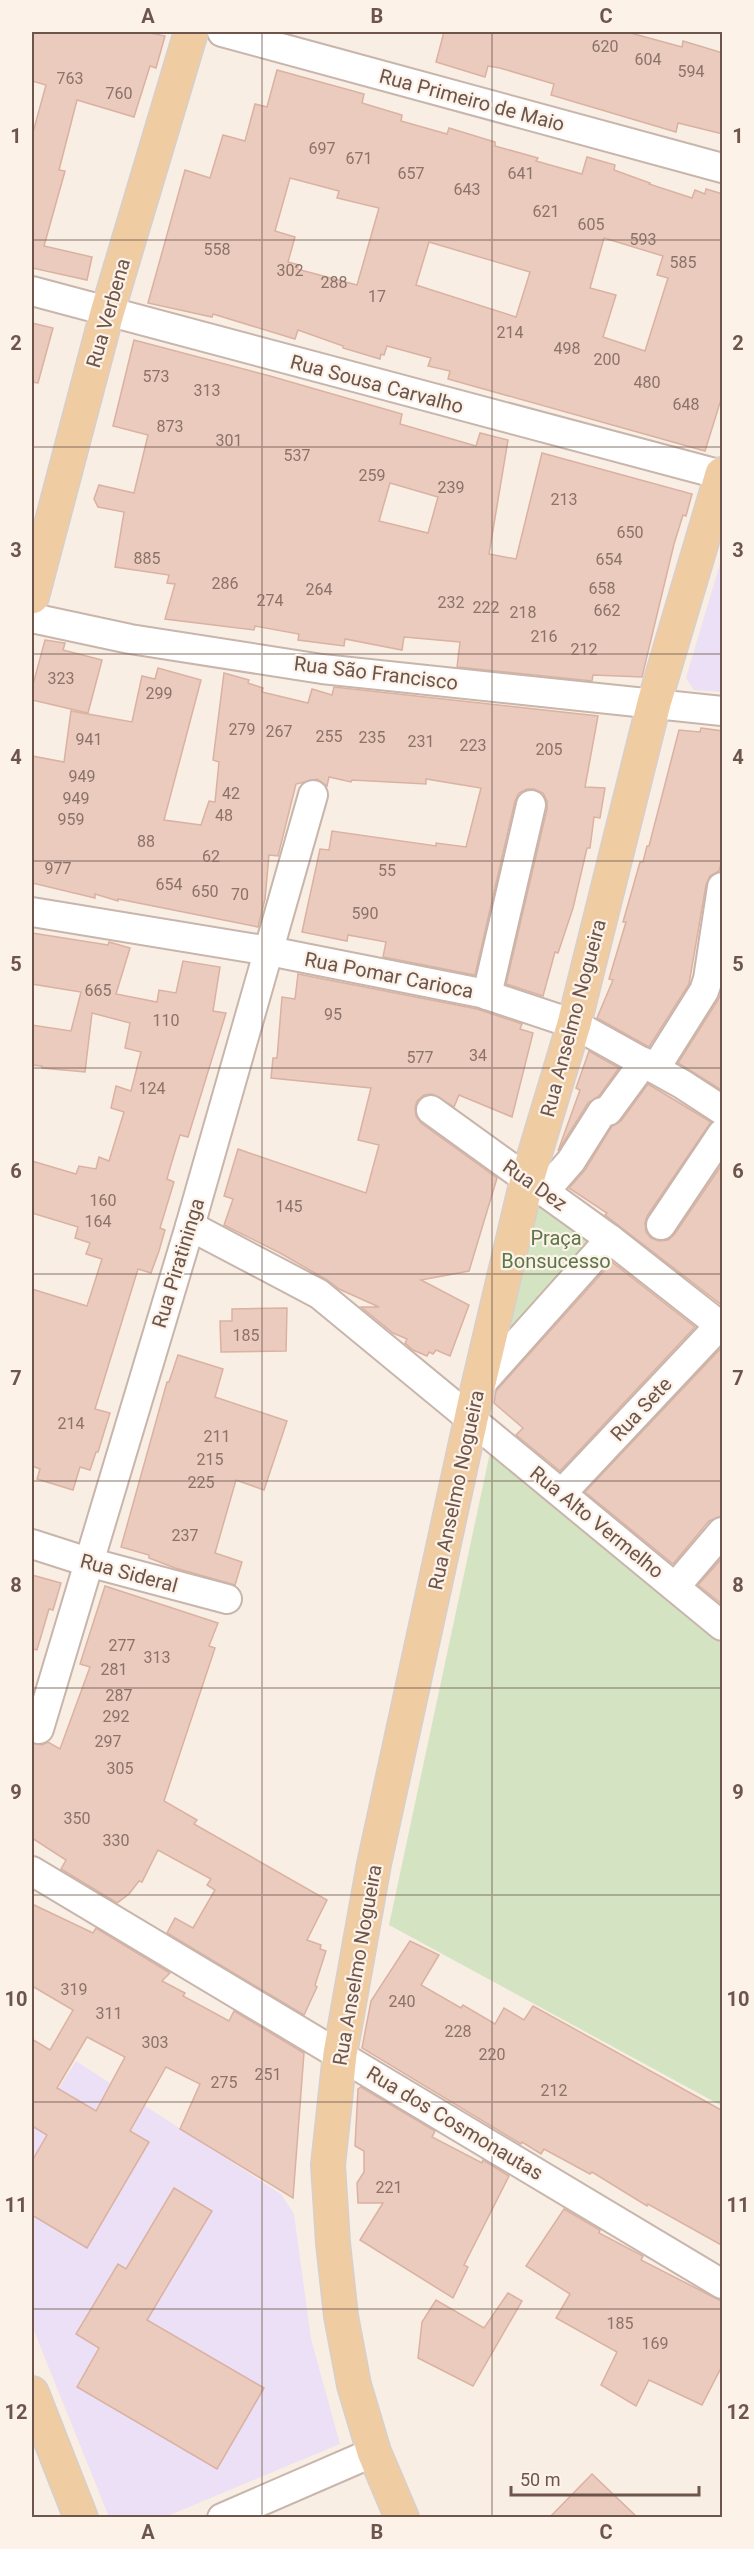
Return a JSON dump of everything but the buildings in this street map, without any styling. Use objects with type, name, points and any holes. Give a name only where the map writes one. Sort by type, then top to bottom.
[{"type":"main road","name":"Rua Verbena","points":[[32,597],[108,313],[191,32]]},
{"type":"main road","name":"Rua Anselmo Nogueira","points":[[402,2517],[374,2452],[354,2385],[341,2316],[328,2165],[340,2054],[374,1864],[477,1387],[536,1186],[654,703],[722,475]]},
{"type":"main road","points":[[32,2392],[81,2517]]},
{"type":"street","name":"Rua Primeiro de Maio","points":[[222,32],[723,168]]},
{"type":"street","name":"Rua Sousa Carvalho","points":[[32,291],[722,475]]},
{"type":"street","name":"Rua São Francisco","points":[[32,618],[130,639],[322,669],[723,711]]},
{"type":"street","name":"Rua Piratininga","points":[[39,1729],[190,1226],[313,795]]},
{"type":"street","points":[[488,995],[531,805]]},
{"type":"street","points":[[536,1186],[571,1161],[602,1112],[608,1111],[649,1065],[716,978],[723,887]]},
{"type":"street","name":"Rua Pomar Carioca","points":[[32,912],[269,951],[488,995],[574,1024],[649,1065],[723,1110]]},
{"type":"street","name":"Rua Dez","points":[[431,1110],[610,1239],[721,1326]]},
{"type":"street","points":[[662,1225],[723,1134]]},
{"type":"street","name":"Rua Alto Vermelho","points":[[190,1226],[319,1294],[723,1626]]},
{"type":"street","points":[[477,1387],[610,1239]]},
{"type":"street","name":"Rua Sete","points":[[562,1492],[721,1326]]},
{"type":"street","points":[[676,1586],[723,1532]]},
{"type":"street","name":"Rua Sideral","points":[[32,1544],[88,1562],[227,1599]]},
{"type":"street","name":"Rua dos Cosmonautas","points":[[32,1871],[723,2284]]},
{"type":"street","points":[[222,2517],[374,2452]]},
{"type":"shaded area","points":[[722,557],[722,692],[694,690],[686,678]]},
{"type":"shaded area","points":[[76,2061],[281,2194],[294,2214],[311,2339],[340,2444],[165,2517],[109,2517],[32,2326],[32,2131]]},
{"type":"green space","name":"Praça Bonsucesso","points":[[539,1199],[600,1243],[504,1346]]},
{"type":"green space","points":[[491,1448],[722,1644],[722,2106],[389,1925]]}]
